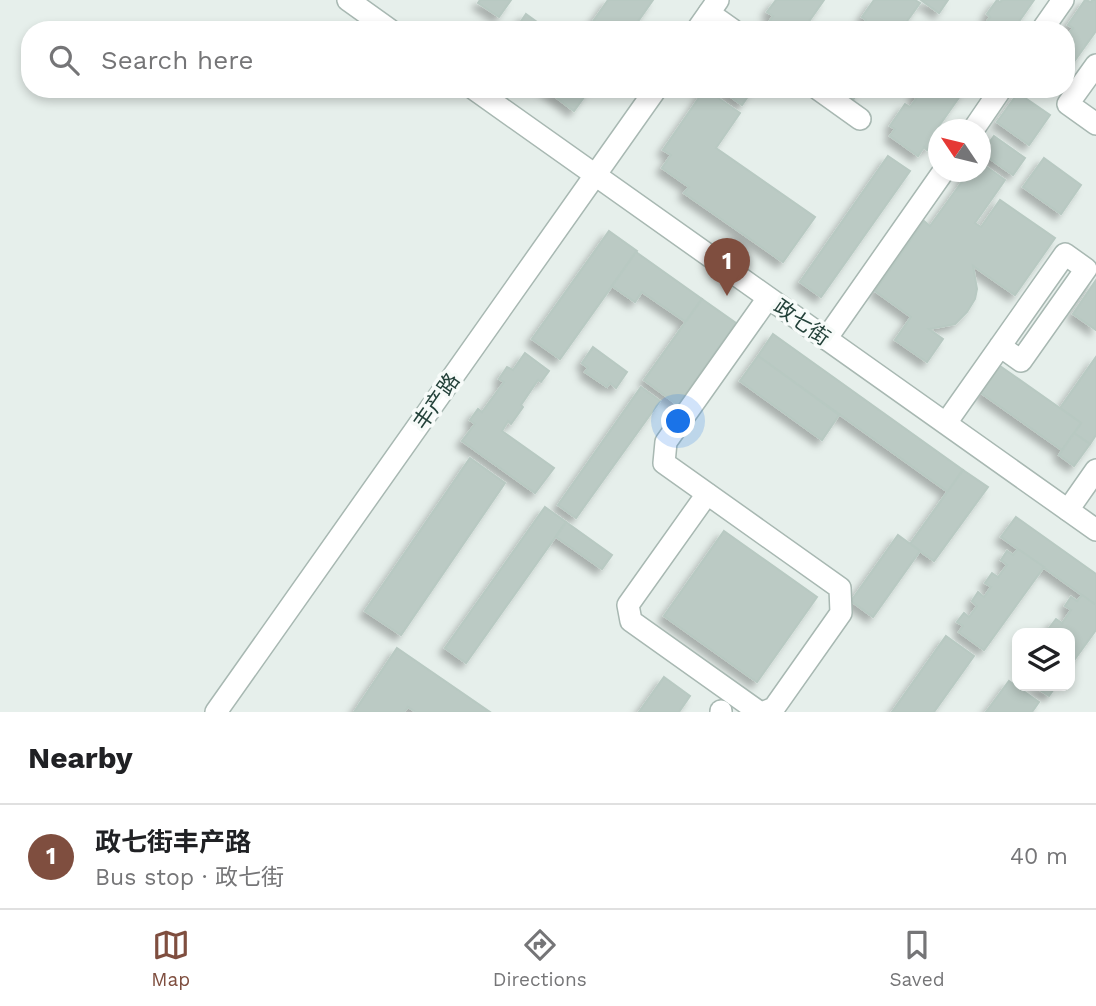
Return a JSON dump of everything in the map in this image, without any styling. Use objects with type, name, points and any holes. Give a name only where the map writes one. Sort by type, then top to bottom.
[{"type":"street","points":[[348,0],[377,21]]},
{"type":"street","points":[[1048,21],[1063,0]]},
{"type":"street","points":[[1075,94],[1096,65]]},
{"type":"street","name":"政七街","points":[[487,98],[1096,530]]},
{"type":"street","name":"丰产路","points":[[216,712],[650,98]]},
{"type":"street","points":[[831,98],[860,119]]},
{"type":"street","points":[[981,119],[995,98]]},
{"type":"street","points":[[1072,98],[1068,104],[1096,124]]},
{"type":"street","points":[[826,339],[936,182]]},
{"type":"street","points":[[946,423],[1000,346],[1065,254],[1086,269],[1021,361],[1000,346]]},
{"type":"street","points":[[707,494],[628,605],[631,621],[762,712],[774,708],[841,614],[840,588],[664,463],[666,442],[768,298]]},
{"type":"street","points":[[1068,510],[1096,470]]},
{"type":"building","points":[[480,0],[511,0],[499,17],[478,3]]},
{"type":"building","points":[[608,0],[653,0],[638,21],[593,21]]},
{"type":"building","points":[[776,0],[824,0],[809,21],[769,21],[773,16],[767,12]]},
{"type":"building","points":[[874,0],[915,0],[920,3],[907,21],[865,21],[862,17]]},
{"type":"building","points":[[921,0],[948,0],[939,13]]},
{"type":"building","points":[[997,0],[1034,0],[1019,21],[987,21],[990,17],[987,14]]},
{"type":"building","points":[[1085,0],[1096,0],[1096,31],[1075,60],[1075,21],[1071,21]]},
{"type":"building","points":[[526,14],[536,21],[521,21]]},
{"type":"building","points":[[557,98],[583,98],[574,111]]},
{"type":"building","points":[[699,98],[718,98],[740,113],[716,148],[815,217],[783,262],[684,193],[689,187],[662,168],[671,155],[663,150]]},
{"type":"building","points":[[732,98],[747,98],[742,105]]},
{"type":"building","points":[[917,98],[959,98],[944,119],[928,119],[928,149],[924,147],[918,156],[890,136],[895,129],[890,126],[905,104],[910,107]]},
{"type":"building","points":[[1014,98],[1025,98],[1050,115],[1029,145],[997,122]]},
{"type":"building","points":[[994,136],[1025,158],[1013,175],[991,159],[991,140]]},
{"type":"building","points":[[888,156],[910,171],[821,297],[800,282]]},
{"type":"building","points":[[1044,158],[1081,185],[1061,214],[1023,187]]},
{"type":"building","points":[[991,170],[1005,180],[975,223],[981,227],[1000,200],[1055,238],[1015,295],[973,266],[977,289],[975,299],[955,324],[929,329],[943,339],[927,362],[895,340],[911,317],[875,291],[924,221],[930,226],[962,182],[991,182]]},
{"type":"building","points":[[609,231],[637,251],[560,359],[532,339]]},
{"type":"building","points":[[636,252],[702,299],[686,322],[642,292],[635,302],[612,286]]},
{"type":"building","points":[[1096,280],[1096,330],[1073,314]]},
{"type":"building","points":[[702,299],[736,323],[678,405],[644,380]]},
{"type":"building","points":[[773,334],[963,470],[948,492],[758,356]]},
{"type":"building","points":[[593,347],[627,372],[616,388],[610,383],[607,387],[585,372],[588,368],[582,363]]},
{"type":"building","points":[[525,353],[549,371],[541,382],[538,380],[511,424],[508,421],[502,431],[554,468],[535,493],[462,441],[475,424],[470,420],[478,409],[482,412],[504,382],[499,379],[507,367],[513,370]]},
{"type":"building","points":[[758,356],[839,415],[822,440],[740,381]]},
{"type":"building","points":[[1096,357],[1096,435],[1090,444],[1074,433],[1081,423],[1060,408]]},
{"type":"building","points":[[1000,366],[1081,423],[1062,450],[981,393]]},
{"type":"building","points":[[641,387],[660,401],[576,518],[558,505]]},
{"type":"building","points":[[1074,433],[1090,444],[1074,466],[1059,455]]},
{"type":"building","points":[[470,458],[505,483],[401,635],[365,611]]},
{"type":"building","points":[[963,470],[988,487],[934,561],[910,544]]},
{"type":"building","points":[[545,507],[566,522],[466,663],[445,648]]},
{"type":"building","points":[[1016,517],[1096,574],[1096,605],[1001,537]]},
{"type":"building","points":[[566,522],[612,555],[602,569],[556,537]]},
{"type":"building","points":[[724,531],[817,597],[757,682],[664,616]]},
{"type":"building","points":[[898,535],[920,551],[873,617],[851,601]]},
{"type":"building","points":[[1018,549],[1044,567],[984,650],[959,632],[963,626],[957,622],[964,613],[969,617],[977,606],[972,601],[978,592],[984,597],[991,587],[985,583],[992,573],[998,577],[1007,565],[1001,560],[1007,551],[1013,555]]},
{"type":"building","points":[[1082,595],[1096,605],[1096,630],[1075,659],[1075,628],[1049,628],[1056,619],[1062,623],[1071,610],[1065,606],[1071,597],[1077,601]]},
{"type":"building","points":[[946,636],[974,656],[934,712],[892,712]]},
{"type":"building","points":[[397,648],[490,712],[416,712],[408,707],[404,712],[354,712]]},
{"type":"building","points":[[664,677],[690,696],[679,712],[639,712]]},
{"type":"building","points":[[1009,681],[1012,683],[1012,691],[1023,691],[1039,702],[1032,712],[986,712]]},
{"type":"place","name":"政七街丰产路","points":[[727,296]]}]
